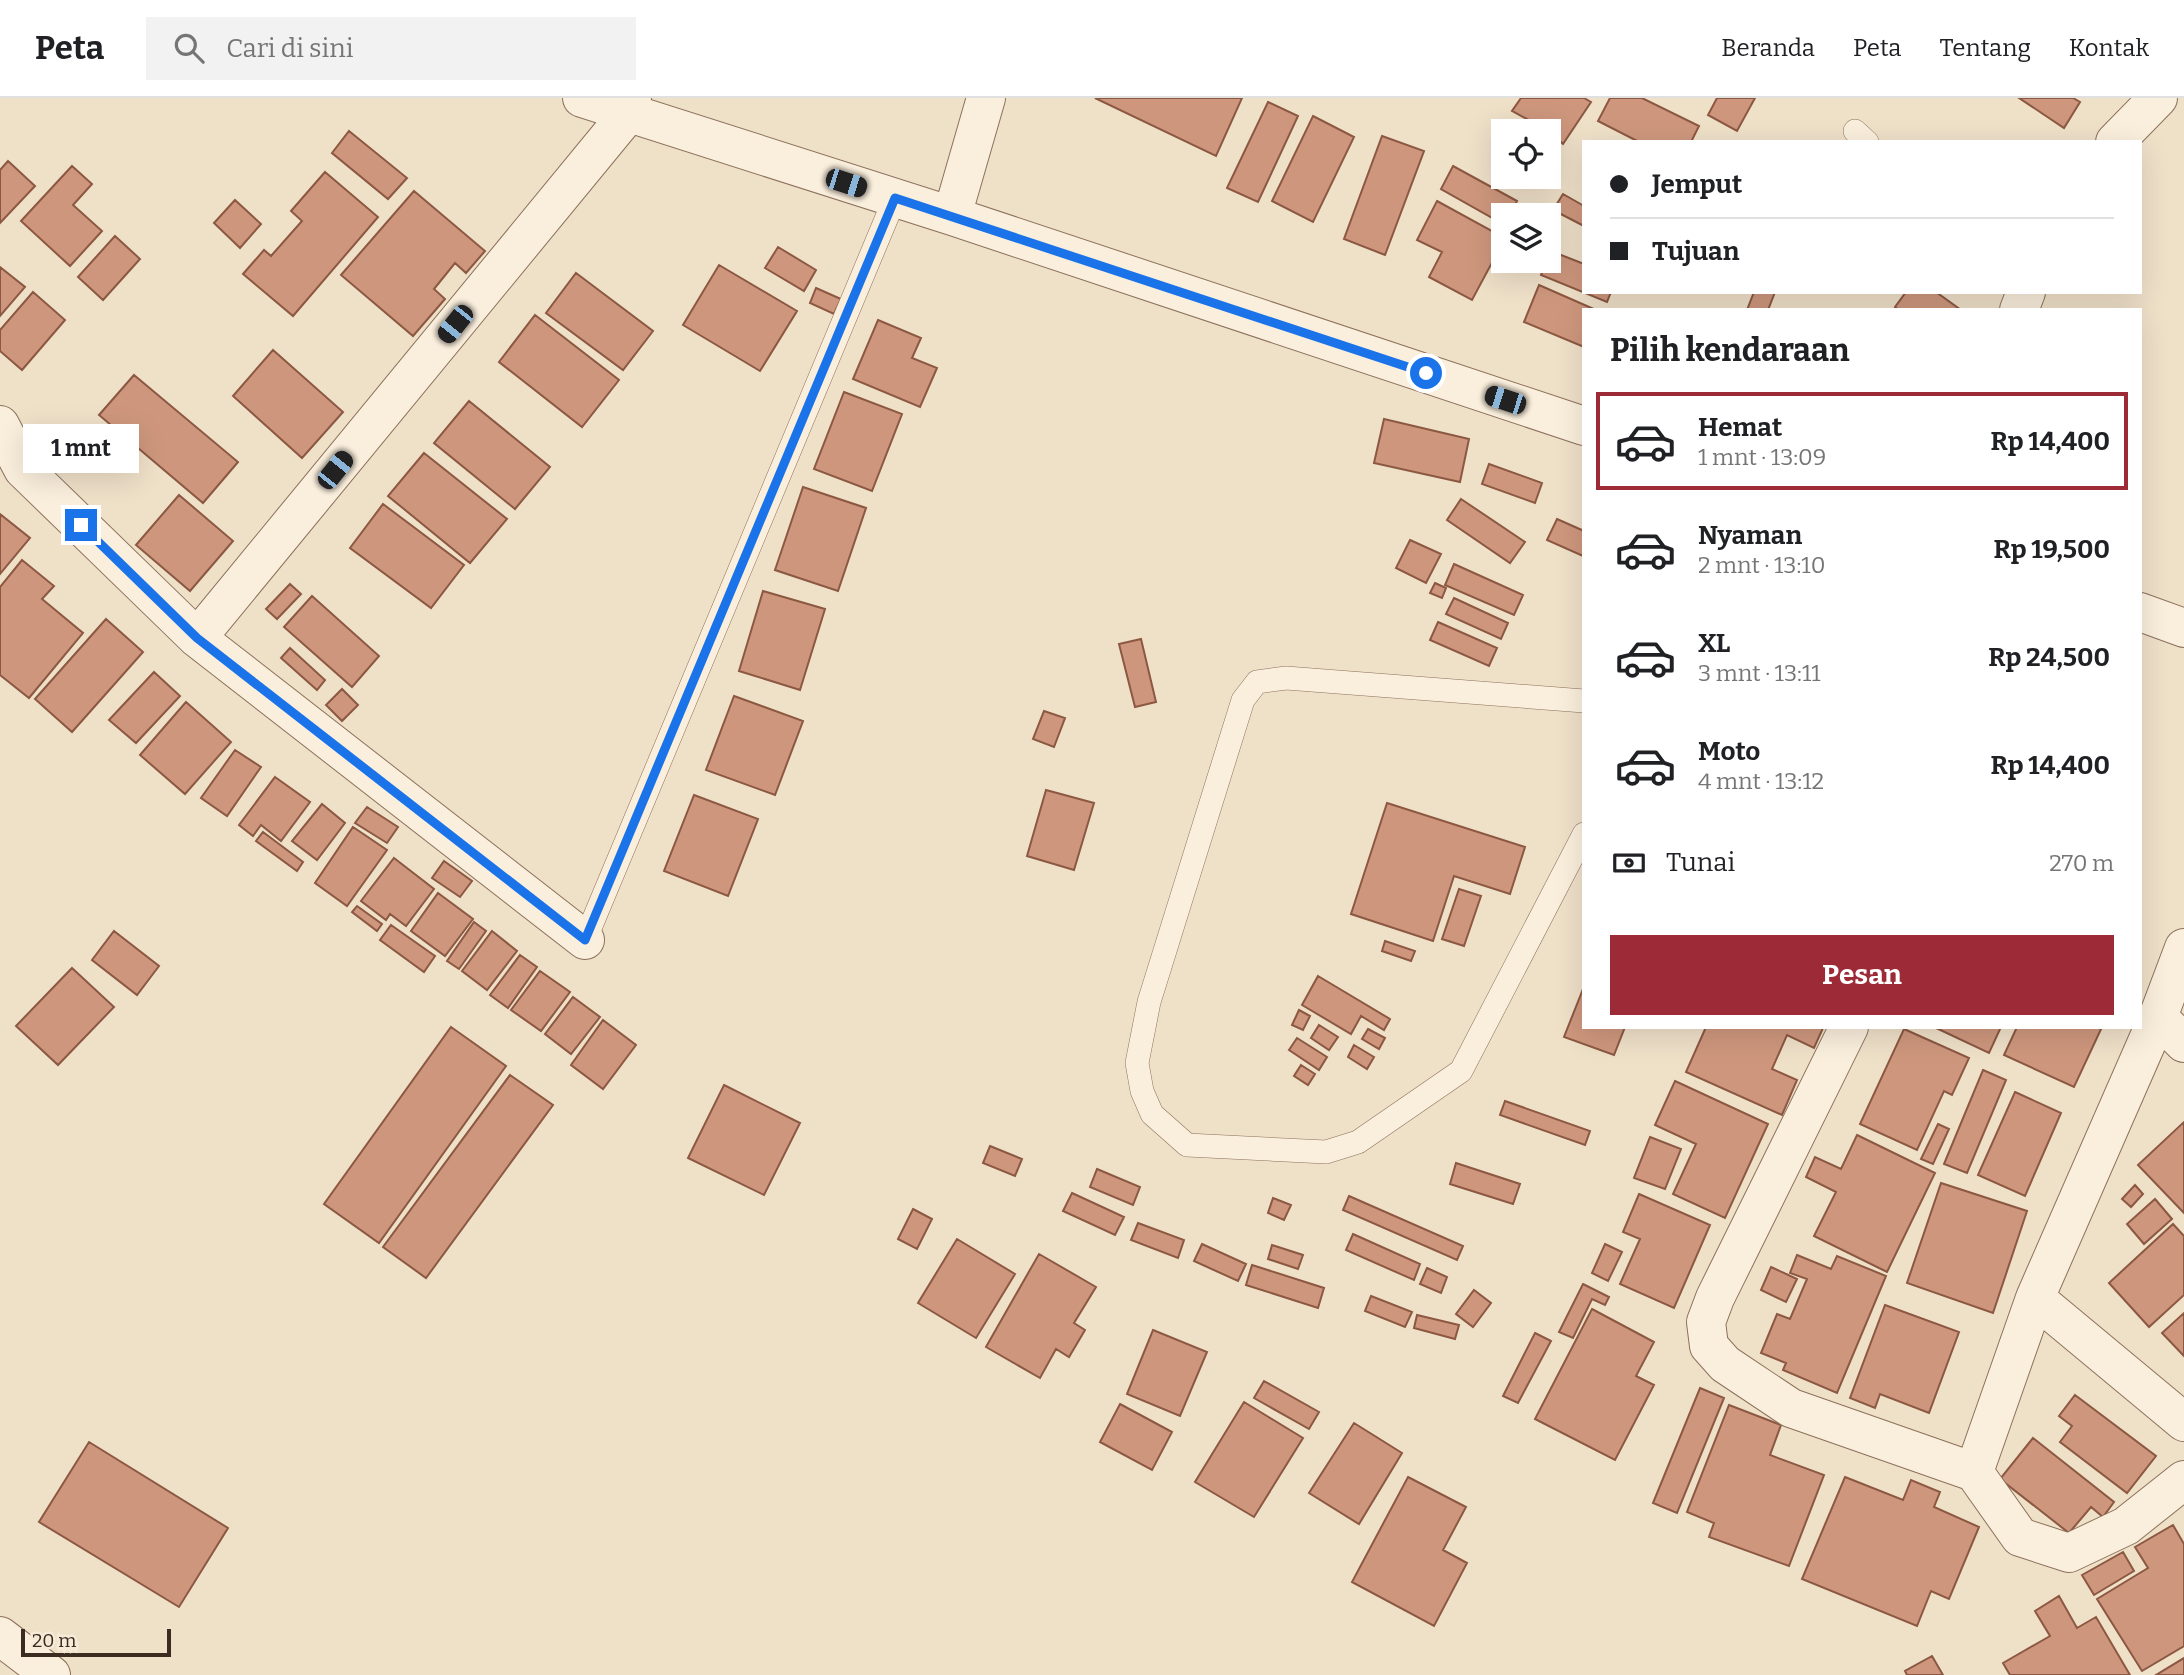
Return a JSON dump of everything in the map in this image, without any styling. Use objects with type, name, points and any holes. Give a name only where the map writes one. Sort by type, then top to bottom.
[{"type":"street","points":[[582,98],[629,106],[895,198],[1582,425]]},
{"type":"street","points":[[952,216],[986,98]]},
{"type":"street","points":[[2117,140],[2158,98]]},
{"type":"street","points":[[197,638],[629,106]]},
{"type":"street","points":[[0,425],[23,469],[197,638],[585,940]]},
{"type":"street","points":[[2142,613],[2184,628]]},
{"type":"street","points":[[1975,1472],[2035,1298],[2171,1030],[2184,948]]},
{"type":"street","points":[[1848,1029],[1715,1298],[1706,1322],[1709,1346],[1726,1364],[1791,1408],[1975,1472],[2020,1537],[2069,1553],[2126,1526],[2184,1480]]},
{"type":"street","points":[[2035,1298],[2184,1422]]},
{"type":"street","points":[[0,1636],[51,1675]]},
{"type":"lane","points":[[585,940],[895,198]]},
{"type":"lane","points":[[1582,701],[1286,678],[1258,682],[1243,700],[1149,1002],[1137,1063],[1142,1091],[1152,1114],[1187,1145],[1326,1152],[1358,1142],[1461,1071],[1582,838]]},
{"type":"building","points":[[1095,98],[1242,98],[1216,156]]},
{"type":"building","points":[[1521,98],[1584,98],[1591,102],[1563,144],[1561,119],[1527,119],[1512,111]]},
{"type":"building","points":[[1610,98],[1642,98],[1699,126],[1692,140],[1635,140],[1598,121]]},
{"type":"building","points":[[1717,98],[1755,98],[1737,131],[1708,115]]},
{"type":"building","points":[[2019,98],[2073,98],[2080,102],[2064,128]]},
{"type":"building","points":[[1268,102],[1298,116],[1258,202],[1227,188]]},
{"type":"building","points":[[1313,116],[1354,137],[1313,222],[1272,201]]},
{"type":"building","points":[[349,131],[407,178],[388,199],[332,153]]},
{"type":"building","points":[[1382,136],[1424,151],[1385,255],[1344,239]]},
{"type":"building","points":[[8,161],[35,186],[0,223],[0,170]]},
{"type":"building","points":[[72,166],[92,184],[73,205],[102,231],[70,266],[21,221]]},
{"type":"building","points":[[1453,166],[1517,201],[1491,203],[1491,217],[1441,189]]},
{"type":"building","points":[[325,172],[378,217],[293,316],[243,274],[264,250],[271,256],[302,221],[291,211]]},
{"type":"building","points":[[414,191],[485,251],[466,273],[455,263],[434,289],[445,299],[413,336],[341,275]]},
{"type":"building","points":[[1563,194],[1582,205],[1582,225],[1561,214],[1561,203],[1557,203]]},
{"type":"building","points":[[235,200],[261,224],[240,248],[214,223]]},
{"type":"building","points":[[1437,201],[1491,230],[1491,264],[1472,300],[1429,277],[1442,252],[1417,240]]},
{"type":"building","points":[[115,236],[140,259],[103,300],[78,277]]},
{"type":"building","points":[[778,247],[816,270],[804,291],[765,268]]},
{"type":"building","points":[[1561,255],[1582,263],[1582,292],[1541,275],[1542,273],[1561,273]]},
{"type":"building","points":[[719,265],[797,311],[760,371],[683,325]]},
{"type":"building","points":[[0,267],[25,287],[0,316]]},
{"type":"building","points":[[576,273],[653,331],[623,370],[546,313]]},
{"type":"building","points":[[1539,285],[1591,308],[1582,308],[1582,346],[1524,322]]},
{"type":"building","points":[[816,288],[841,299],[834,314],[810,303]]},
{"type":"building","points":[[33,292],[65,320],[22,370],[0,351],[0,330]]},
{"type":"building","points":[[1587,294],[1610,294],[1607,302]]},
{"type":"building","points":[[1753,294],[1774,294],[1769,308],[1748,308]]},
{"type":"building","points":[[1905,294],[1939,294],[1958,308],[1896,308]]},
{"type":"building","points":[[535,315],[619,380],[582,427],[499,362]]},
{"type":"building","points":[[878,320],[921,338],[912,358],[937,368],[920,407],[853,379]]},
{"type":"building","points":[[273,350],[343,412],[302,458],[233,396]]},
{"type":"building","points":[[134,375],[238,462],[203,503],[99,415]]},
{"type":"building","points":[[844,392],[902,414],[872,491],[814,469]]},
{"type":"building","points":[[469,401],[550,467],[515,509],[434,443]]},
{"type":"building","points":[[1384,419],[1469,439],[1460,482],[1374,463]]},
{"type":"building","points":[[424,453],[507,519],[470,563],[388,496]]},
{"type":"building","points":[[1489,464],[1542,483],[1535,503],[1482,484]]},
{"type":"building","points":[[803,487],[866,508],[838,591],[775,570]]},
{"type":"building","points":[[179,495],[233,541],[190,591],[136,545]]},
{"type":"building","points":[[1461,499],[1525,542],[1510,563],[1447,520]]},
{"type":"building","points":[[383,504],[464,565],[431,608],[350,548]]},
{"type":"building","points":[[0,514],[30,538],[0,574]]},
{"type":"building","points":[[1557,519],[1582,530],[1582,556],[1547,540]]},
{"type":"building","points":[[1410,540],[1441,554],[1426,583],[1396,568]]},
{"type":"building","points":[[22,560],[54,586],[42,599],[83,633],[29,698],[0,675],[0,587]]},
{"type":"building","points":[[1454,564],[1523,595],[1514,615],[1445,585]]},
{"type":"building","points":[[1435,583],[1446,588],[1442,598],[1430,593]]},
{"type":"building","points":[[290,584],[301,594],[277,619],[266,609]]},
{"type":"building","points":[[763,591],[825,609],[800,690],[739,671]]},
{"type":"building","points":[[312,596],[379,656],[352,687],[284,627]]},
{"type":"building","points":[[1454,598],[1508,623],[1501,639],[1446,614]]},
{"type":"building","points":[[106,619],[143,652],[72,732],[35,699]]},
{"type":"building","points":[[1438,622],[1497,648],[1489,666],[1430,640]]},
{"type":"building","points":[[1141,639],[1156,702],[1135,707],[1119,644]]},
{"type":"building","points":[[290,648],[325,680],[317,690],[281,658]]},
{"type":"building","points":[[154,672],[180,696],[136,743],[109,720]]},
{"type":"building","points":[[342,689],[358,705],[342,721],[326,705]]},
{"type":"building","points":[[734,696],[803,721],[775,795],[706,770]]},
{"type":"building","points":[[186,702],[231,742],[185,794],[140,755]]},
{"type":"building","points":[[1044,711],[1065,718],[1054,747],[1033,739]]},
{"type":"building","points":[[235,750],[261,767],[227,816],[201,798]]},
{"type":"building","points":[[275,777],[310,802],[281,841],[261,825],[253,836],[239,825]]},
{"type":"building","points":[[1046,790],[1094,803],[1074,870],[1027,856]]},
{"type":"building","points":[[694,795],[758,819],[728,896],[664,871]]},
{"type":"building","points":[[1387,803],[1525,847],[1510,894],[1454,876],[1433,941],[1351,914]]},
{"type":"building","points":[[322,804],[345,823],[317,860],[292,841]]},
{"type":"building","points":[[367,807],[398,827],[387,843],[355,823]]},
{"type":"building","points":[[353,827],[387,850],[347,906],[315,883]]},
{"type":"building","points":[[263,832],[303,862],[297,871],[256,841]]},
{"type":"building","points":[[394,858],[434,889],[406,926],[390,914],[386,920],[361,901]]},
{"type":"building","points":[[444,861],[472,881],[460,897],[432,878]]},
{"type":"building","points":[[1459,889],[1481,896],[1464,946],[1442,939]]},
{"type":"building","points":[[438,893],[473,919],[445,956],[411,931]]},
{"type":"building","points":[[357,906],[382,924],[377,931],[352,912]]},
{"type":"building","points":[[474,922],[486,931],[459,969],[447,961]]},
{"type":"building","points":[[391,925],[435,956],[424,972],[380,940]]},
{"type":"building","points":[[114,931],[159,966],[137,995],[92,960]]},
{"type":"building","points":[[492,931],[517,951],[487,990],[462,971]]},
{"type":"building","points":[[1385,941],[1415,951],[1411,961],[1382,951]]},
{"type":"building","points":[[520,955],[537,967],[508,1008],[490,995]]},
{"type":"building","points":[[72,968],[114,1007],[58,1065],[16,1026]]},
{"type":"building","points":[[540,971],[570,992],[541,1031],[511,1010]]},
{"type":"building","points":[[1318,976],[1390,1019],[1384,1030],[1361,1016],[1351,1034],[1302,1005]]},
{"type":"building","points":[[1582,992],[1582,1029],[1624,1029],[1614,1055],[1564,1037]]},
{"type":"building","points":[[573,997],[600,1017],[571,1054],[545,1034]]},
{"type":"building","points":[[1299,1010],[1310,1016],[1303,1030],[1292,1025]]},
{"type":"building","points":[[603,1020],[636,1045],[603,1089],[571,1065]]},
{"type":"building","points":[[1319,1025],[1338,1037],[1329,1050],[1311,1038]]},
{"type":"building","points":[[451,1027],[506,1066],[379,1243],[324,1204]]},
{"type":"building","points":[[1368,1029],[1385,1038],[1379,1049],[1362,1039]]},
{"type":"building","points":[[1705,1029],[1823,1029],[1814,1048],[1787,1035],[1772,1069],[1797,1080],[1782,1115],[1686,1072]]},
{"type":"building","points":[[1904,1029],[1969,1058],[1952,1095],[1944,1091],[1917,1150],[1860,1124]]},
{"type":"building","points":[[1938,1029],[2000,1029],[1989,1053]]},
{"type":"building","points":[[2016,1029],[2101,1029],[2074,1087],[2004,1055]]},
{"type":"building","points":[[1297,1038],[1327,1057],[1319,1070],[1289,1050]]},
{"type":"building","points":[[1354,1045],[1374,1057],[1367,1069],[1348,1057]]},
{"type":"building","points":[[1301,1065],[1315,1074],[1308,1085],[1294,1076]]},
{"type":"building","points":[[1983,1070],[2006,1080],[1967,1173],[1944,1164]]},
{"type":"building","points":[[510,1075],[553,1105],[426,1278],[383,1247]]},
{"type":"building","points":[[1675,1081],[1768,1124],[1725,1218],[1673,1194],[1696,1144],[1655,1125]]},
{"type":"building","points":[[724,1085],[800,1123],[764,1195],[688,1158]]},
{"type":"building","points":[[2015,1092],[2061,1113],[2025,1196],[1978,1175]]},
{"type":"building","points":[[1505,1101],[1590,1131],[1585,1145],[1500,1115]]},
{"type":"building","points":[[2184,1122],[2184,1213],[2138,1165]]},
{"type":"building","points":[[1938,1124],[1949,1129],[1933,1164],[1921,1159]]},
{"type":"building","points":[[1857,1135],[1935,1173],[1887,1272],[1814,1236],[1836,1192],[1806,1177],[1815,1157],[1841,1169]]},
{"type":"building","points":[[1650,1137],[1681,1149],[1665,1189],[1634,1178]]},
{"type":"building","points":[[990,1146],[1022,1159],[1015,1176],[983,1163]]},
{"type":"building","points":[[1456,1163],[1520,1184],[1513,1204],[1450,1184]]},
{"type":"building","points":[[1097,1169],[1140,1187],[1133,1205],[1090,1187]]},
{"type":"building","points":[[1941,1183],[2027,1211],[1993,1313],[1907,1283]]},
{"type":"building","points":[[2135,1185],[2143,1194],[2131,1207],[2122,1199]]},
{"type":"building","points":[[1072,1193],[1124,1217],[1115,1235],[1063,1211]]},
{"type":"building","points":[[1639,1194],[1710,1225],[1674,1308],[1620,1284],[1640,1239],[1623,1232]]},
{"type":"building","points":[[1349,1196],[1463,1246],[1457,1260],[1343,1210]]},
{"type":"building","points":[[1273,1198],[1291,1205],[1284,1220],[1268,1213]]},
{"type":"building","points":[[2155,1199],[2172,1219],[2144,1244],[2127,1224]]},
{"type":"building","points":[[913,1209],[932,1219],[917,1249],[898,1239]]},
{"type":"building","points":[[1138,1223],[1184,1240],[1178,1258],[1131,1240]]},
{"type":"building","points":[[2173,1224],[2184,1236],[2184,1295],[2149,1327],[2109,1283]]},
{"type":"building","points":[[1353,1234],[1420,1264],[1414,1280],[1346,1250]]},
{"type":"building","points":[[957,1239],[1015,1274],[976,1338],[918,1303]]},
{"type":"building","points":[[1202,1244],[1246,1264],[1238,1281],[1194,1261]]},
{"type":"building","points":[[1605,1244],[1622,1252],[1608,1281],[1592,1273]]},
{"type":"building","points":[[1272,1245],[1303,1255],[1298,1269],[1268,1259]]},
{"type":"building","points":[[1039,1254],[1096,1287],[1074,1323],[1085,1330],[1069,1357],[1056,1349],[1040,1378],[986,1347]]},
{"type":"building","points":[[1797,1255],[1831,1269],[1837,1256],[1886,1276],[1837,1393],[1783,1370],[1786,1363],[1761,1353],[1777,1314],[1790,1319],[1807,1279],[1790,1273]]},
{"type":"building","points":[[1252,1265],[1324,1288],[1318,1308],[1246,1285]]},
{"type":"building","points":[[1771,1267],[1797,1279],[1786,1302],[1761,1290]]},
{"type":"building","points":[[1427,1268],[1447,1277],[1441,1293],[1420,1284]]},
{"type":"building","points":[[1583,1284],[1609,1297],[1605,1305],[1592,1299],[1573,1338],[1559,1332]]},
{"type":"building","points":[[1474,1290],[1491,1303],[1473,1327],[1456,1314]]},
{"type":"building","points":[[1371,1296],[1412,1312],[1405,1327],[1365,1311]]},
{"type":"building","points":[[1885,1305],[1959,1332],[1929,1413],[1880,1394],[1875,1408],[1850,1398]]},
{"type":"building","points":[[1592,1309],[1654,1342],[1636,1376],[1654,1385],[1615,1460],[1535,1419]]},
{"type":"building","points":[[2184,1313],[2184,1356],[2162,1333]]},
{"type":"building","points":[[1417,1315],[1459,1325],[1455,1339],[1414,1328]]},
{"type":"building","points":[[1153,1330],[1207,1352],[1180,1416],[1127,1394]]},
{"type":"building","points":[[1535,1333],[1551,1341],[1518,1403],[1503,1396]]},
{"type":"building","points":[[1264,1381],[1319,1412],[1309,1429],[1254,1398]]},
{"type":"building","points":[[1700,1388],[1724,1398],[1677,1513],[1653,1503]]},
{"type":"building","points":[[2075,1395],[2156,1456],[2127,1493],[2060,1442],[2072,1426],[2059,1416]]},
{"type":"building","points":[[1244,1402],[1303,1438],[1254,1517],[1195,1482]]},
{"type":"building","points":[[1120,1404],[1172,1432],[1152,1470],[1100,1442]]},
{"type":"building","points":[[1729,1405],[1781,1425],[1770,1455],[1824,1475],[1789,1566],[1709,1537],[1714,1523],[1687,1512]]},
{"type":"building","points":[[1354,1423],[1402,1453],[1359,1524],[1309,1493]]},
{"type":"building","points":[[2033,1438],[2114,1502],[2103,1517],[2091,1507],[2069,1533],[2000,1479]]},
{"type":"building","points":[[89,1442],[228,1528],[179,1607],[39,1522]]},
{"type":"building","points":[[1408,1477],[1466,1507],[1443,1550],[1467,1563],[1434,1626],[1352,1582]]},
{"type":"building","points":[[1845,1477],[1903,1500],[1911,1480],[1940,1492],[1934,1507],[1979,1527],[1949,1599],[1931,1591],[1917,1626],[1802,1579]]},
{"type":"building","points":[[2173,1525],[2184,1544],[2184,1646],[2142,1671],[2097,1599],[2148,1568],[2135,1547]]},
{"type":"building","points":[[2123,1552],[2134,1571],[2094,1595],[2082,1575]]},
{"type":"building","points":[[2059,1596],[2077,1628],[2096,1617],[2130,1675],[2010,1675],[2003,1663],[2050,1636],[2035,1611]]},
{"type":"building","points":[[1932,1656],[1943,1675],[1907,1675],[1905,1671]]},
{"type":"building","points":[[2184,1658],[2184,1675],[2156,1675]]},
{"type":"route","points":[[81,525],[197,638],[585,940],[895,198],[1426,373]]}]
